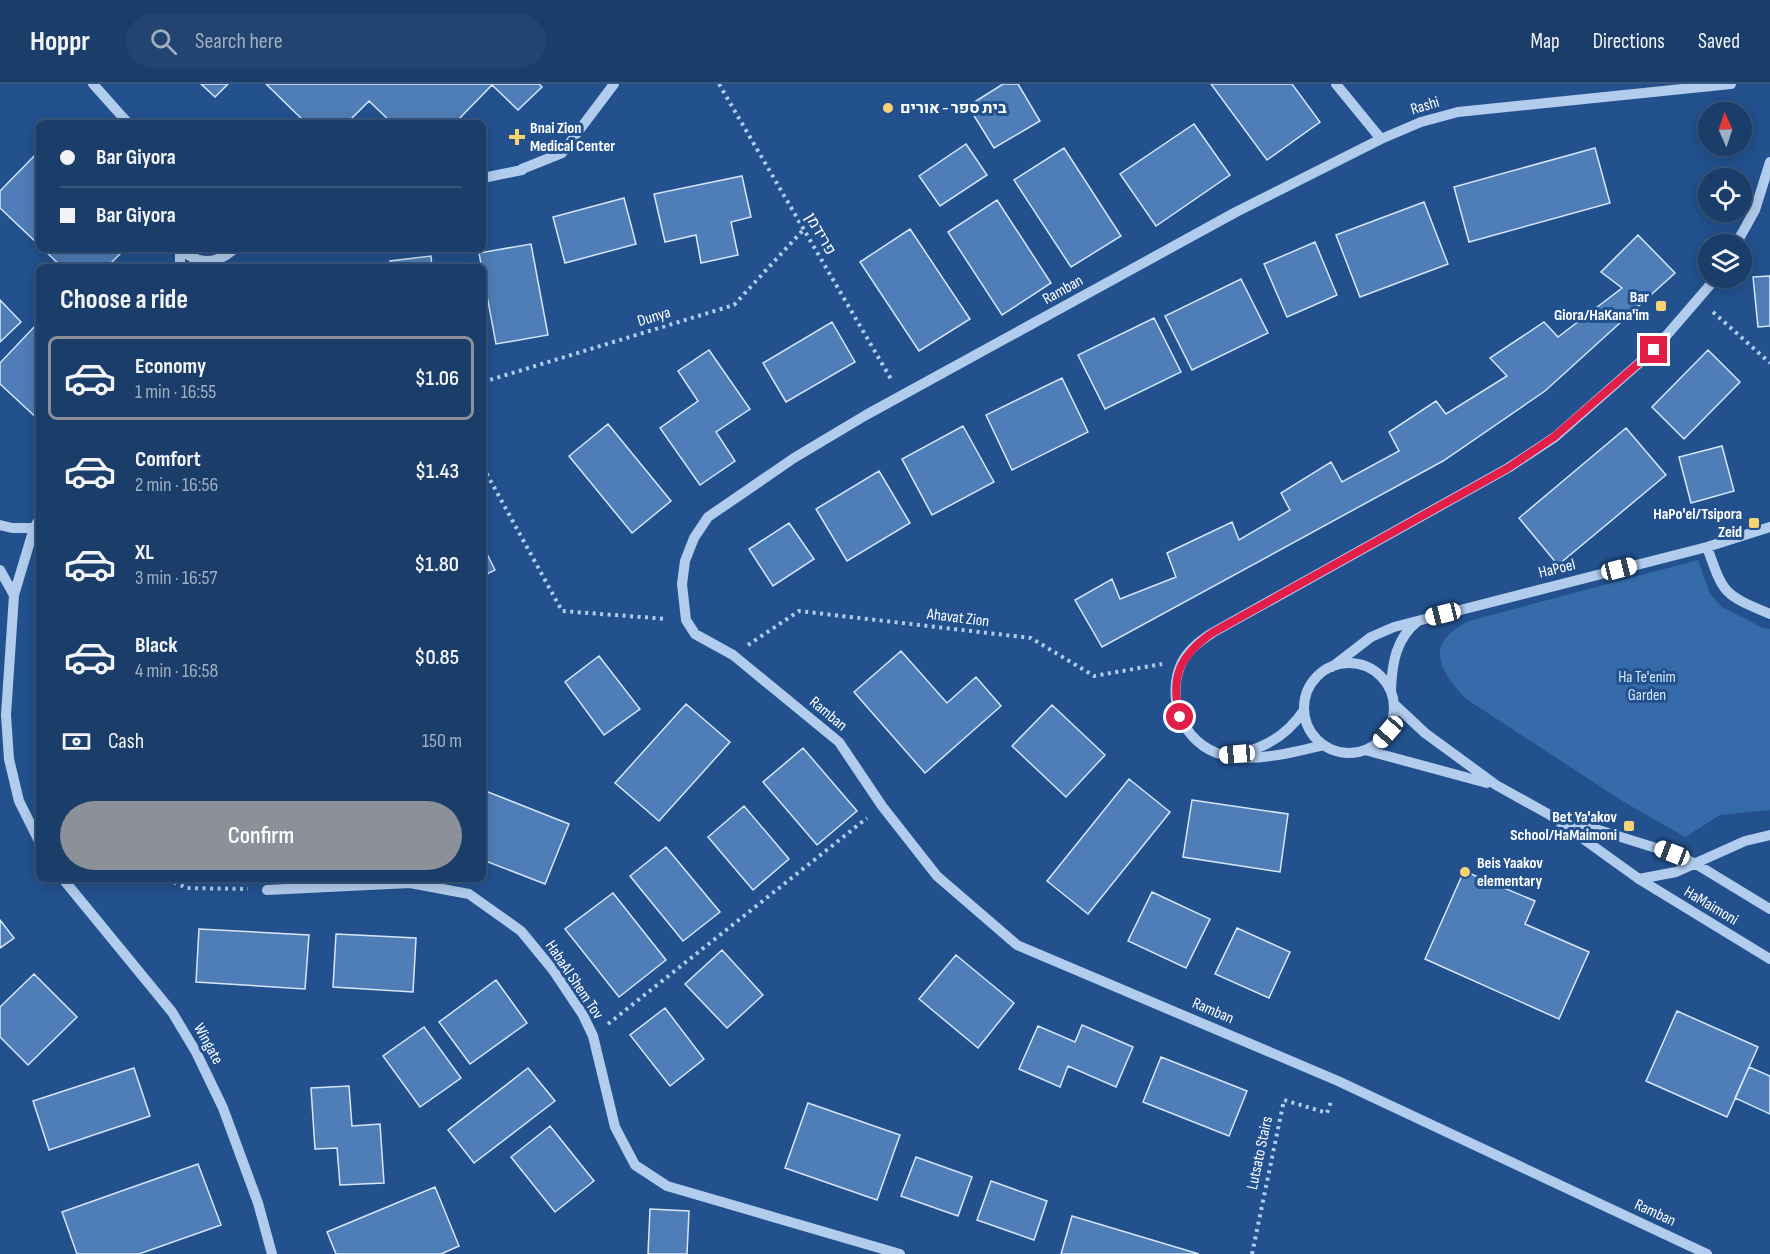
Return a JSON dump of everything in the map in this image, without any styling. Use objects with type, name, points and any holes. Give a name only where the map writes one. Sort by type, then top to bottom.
[{"type":"street","points":[[93,84],[125,120]]},
{"type":"street","points":[[486,177],[522,170],[562,153],[614,84]]},
{"type":"street","points":[[1336,84],[1381,139]]},
{"type":"street","name":"Rashi","points":[[1381,139],[1421,122],[1458,112],[1731,84]]},
{"type":"street","name":"Ramban","points":[[1381,139],[1236,212],[901,396],[794,458],[708,517],[694,538],[685,561],[682,584],[686,620],[694,634],[733,655],[839,742],[882,806],[938,876],[1017,945],[1338,1081],[1707,1254]]},
{"type":"street","points":[[1742,234],[1755,210],[1770,162]]},
{"type":"street","points":[[185,252],[196,260],[214,264],[230,252]]},
{"type":"street","points":[[1324,745],[1258,756],[1223,755],[1205,747],[1190,734],[1180,717],[1175,698],[1176,678],[1183,660],[1195,644],[1212,633],[1508,468],[1554,437],[1654,350],[1707,288]]},
{"type":"street","points":[[0,525],[12,528],[36,524],[14,595],[6,715],[9,759],[19,801],[36,835]]},
{"type":"street","name":"HaPoel","points":[[1332,667],[1371,638],[1394,627],[1707,547],[1770,527]]},
{"type":"street","points":[[1707,547],[1724,590],[1736,600],[1770,614]]},
{"type":"street","points":[[0,570],[14,595]]},
{"type":"street","points":[[1391,690],[1383,678],[1371,669],[1358,664],[1345,663],[1332,667],[1320,674],[1311,684],[1304,710],[1307,723],[1313,735],[1324,745],[1337,751],[1351,753],[1365,750],[1378,743],[1388,732],[1393,718],[1394,704],[1391,690],[1394,659],[1398,645],[1406,632],[1421,619]]},
{"type":"street","name":"HaMaimoni","points":[[1394,704],[1425,733],[1496,785],[1550,815],[1639,879],[1770,959]]},
{"type":"street","points":[[1223,755],[1249,751],[1276,739],[1290,729],[1304,710]]},
{"type":"street","name":"HaMaimoni","points":[[1365,750],[1496,785]]},
{"type":"street","name":"HaMaimoni","points":[[1550,815],[1650,844],[1696,864],[1770,909]]},
{"type":"street","points":[[1639,879],[1661,877],[1745,842],[1770,835]]},
{"type":"street","name":"Wingate","points":[[65,882],[172,1012],[196,1052],[224,1108],[258,1203],[272,1254]]},
{"type":"street","name":"HabaAl Shem Tov","points":[[267,890],[410,883],[469,894],[521,931],[553,970],[582,1015],[593,1036],[615,1127],[635,1165],[667,1186],[900,1254]]},
{"type":"path","name":"פרידמן","points":[[719,84],[901,396]]},
{"type":"path","name":"Dunya","points":[[486,381],[734,305],[804,229]]},
{"type":"path","points":[[1698,299],[1770,363]]},
{"type":"path","points":[[486,472],[562,611],[686,620]]},
{"type":"path","name":"Ahavat Zion","points":[[733,655],[799,611],[1031,638],[1094,676],[1183,660]]},
{"type":"path","points":[[593,1036],[882,806]]},
{"type":"path","points":[[174,882],[187,888],[267,890]]},
{"type":"path","name":"Lutsato Stairs","points":[[1252,1254],[1284,1100],[1327,1113],[1338,1081]]},
{"type":"green space","name":"Ha Te'enim Garden","points":[[1698,560],[1710,594],[1722,607],[1763,628],[1770,629],[1770,810],[1720,815],[1685,837],[1624,802],[1466,699],[1448,677],[1440,657],[1441,647],[1446,638],[1455,629],[1469,621]]},
{"type":"building","points":[[201,84],[228,84],[215,97]]},
{"type":"building","points":[[266,84],[539,84],[542,87],[518,110],[492,85],[458,120],[389,120],[369,101],[350,120],[303,120]]},
{"type":"building","points":[[1003,84],[1018,84],[1040,121],[994,148],[968,106]]},
{"type":"building","points":[[1211,84],[1292,84],[1320,122],[1267,160]]},
{"type":"building","points":[[1194,124],[1230,175],[1156,226],[1120,174]]},
{"type":"building","points":[[966,144],[987,175],[940,206],[919,176]]},
{"type":"building","points":[[1064,148],[1121,236],[1071,267],[1014,180]]},
{"type":"building","points":[[1595,148],[1610,203],[1469,242],[1454,187]]},
{"type":"building","points":[[36,154],[36,242],[0,208],[0,191]]},
{"type":"building","points":[[742,176],[751,217],[731,222],[738,255],[701,263],[696,235],[665,242],[654,194]]},
{"type":"building","points":[[624,198],[636,244],[565,263],[553,217]]},
{"type":"building","points":[[997,200],[1051,283],[1002,315],[948,232]]},
{"type":"building","points":[[1424,202],[1448,264],[1360,297],[1336,235]]},
{"type":"building","points":[[910,229],[970,319],[919,351],[860,262]]},
{"type":"building","points":[[1638,235],[1675,273],[1545,391],[1443,461],[1102,647],[1075,600],[1112,579],[1120,599],[1176,577],[1167,553],[1232,522],[1239,540],[1290,510],[1281,493],[1331,462],[1342,482],[1399,451],[1389,432],[1436,401],[1446,414],[1507,376],[1490,358],[1544,322],[1558,337],[1622,288],[1601,272]]},
{"type":"building","points":[[1315,242],[1337,295],[1287,317],[1264,264]]},
{"type":"building","points":[[531,244],[548,335],[496,344],[486,290],[486,264],[481,264],[479,253]]},
{"type":"building","points":[[46,252],[122,252],[110,264],[59,264]]},
{"type":"building","points":[[431,256],[432,264],[390,264],[390,261]]},
{"type":"building","points":[[1770,276],[1770,326],[1758,327],[1753,277]]},
{"type":"building","points":[[1241,279],[1268,333],[1192,370],[1165,316]]},
{"type":"building","points":[[0,300],[21,322],[0,342]]},
{"type":"building","points":[[1154,318],[1181,372],[1105,409],[1078,355]]},
{"type":"building","points":[[832,322],[855,362],[786,402],[763,363]]},
{"type":"building","points":[[35,326],[36,417],[0,384],[0,363]]},
{"type":"building","points":[[709,350],[750,409],[716,432],[735,461],[700,485],[660,428],[698,401],[678,371]]},
{"type":"building","points":[[1708,350],[1740,382],[1684,439],[1652,407]]},
{"type":"building","points":[[1062,378],[1088,432],[1012,470],[986,415]]},
{"type":"building","points":[[608,424],[671,501],[632,533],[569,456]]},
{"type":"building","points":[[963,426],[994,482],[932,515],[902,459]]},
{"type":"building","points":[[1626,428],[1666,475],[1558,565],[1519,518]]},
{"type":"building","points":[[1722,446],[1734,491],[1691,503],[1679,457]]},
{"type":"building","points":[[879,471],[910,523],[847,561],[816,509]]},
{"type":"building","points":[[789,523],[814,559],[773,586],[749,549]]},
{"type":"building","points":[[486,552],[495,570],[486,574]]},
{"type":"building","points":[[901,651],[947,703],[976,677],[1001,706],[925,773],[854,692]]},
{"type":"building","points":[[599,656],[640,709],[604,735],[565,682]]},
{"type":"building","points":[[686,704],[730,742],[659,821],[615,783]]},
{"type":"building","points":[[1052,705],[1105,755],[1066,797],[1012,746]]},
{"type":"building","points":[[803,748],[857,811],[817,845],[763,782]]},
{"type":"building","points":[[1129,779],[1170,812],[1088,914],[1047,881]]},
{"type":"building","points":[[486,791],[569,824],[545,884],[486,861]]},
{"type":"building","points":[[1192,800],[1288,814],[1280,872],[1183,857]]},
{"type":"building","points":[[744,806],[789,859],[753,890],[708,837]]},
{"type":"building","points":[[666,847],[720,912],[683,941],[630,876]]},
{"type":"building","points":[[1464,871],[1535,901],[1525,924],[1589,952],[1559,1019],[1425,959]]},
{"type":"building","points":[[1152,892],[1210,919],[1186,968],[1128,941]]},
{"type":"building","points":[[613,893],[666,960],[619,997],[565,929]]},
{"type":"building","points":[[0,920],[14,938],[0,948]]},
{"type":"building","points":[[1237,928],[1290,952],[1269,998],[1215,974]]},
{"type":"building","points":[[199,929],[309,935],[305,989],[196,982]]},
{"type":"building","points":[[336,934],[416,938],[413,992],[333,987]]},
{"type":"building","points":[[722,950],[763,995],[727,1028],[685,984]]},
{"type":"building","points":[[956,955],[1014,1003],[978,1048],[919,999]]},
{"type":"building","points":[[34,974],[77,1017],[28,1065],[0,1037],[0,1007]]},
{"type":"building","points":[[496,980],[527,1023],[470,1064],[439,1022]]},
{"type":"building","points":[[665,1008],[704,1059],[670,1086],[630,1035]]},
{"type":"building","points":[[1677,1011],[1758,1047],[1727,1117],[1646,1081]]},
{"type":"building","points":[[1082,1025],[1133,1047],[1116,1087],[1068,1066],[1060,1087],[1019,1069],[1038,1026],[1075,1042]]},
{"type":"building","points":[[424,1027],[461,1078],[420,1107],[383,1056]]},
{"type":"building","points":[[1161,1057],[1247,1091],[1229,1136],[1143,1102]]},
{"type":"building","points":[[1749,1067],[1770,1076],[1770,1114],[1735,1098]]},
{"type":"building","points":[[134,1068],[150,1116],[49,1150],[33,1101]]},
{"type":"building","points":[[528,1068],[555,1101],[474,1163],[448,1130]]},
{"type":"building","points":[[349,1086],[352,1126],[380,1124],[384,1183],[340,1185],[337,1148],[315,1149],[311,1088]]},
{"type":"building","points":[[808,1103],[900,1135],[877,1200],[785,1168]]},
{"type":"building","points":[[550,1126],[594,1181],[555,1212],[511,1157]]},
{"type":"building","points":[[916,1157],[972,1177],[958,1216],[901,1196]]},
{"type":"building","points":[[198,1164],[221,1225],[139,1254],[77,1254],[62,1212]]},
{"type":"building","points":[[991,1181],[1047,1201],[1034,1240],[977,1220]]},
{"type":"building","points":[[435,1187],[459,1246],[441,1254],[336,1254],[327,1232]]},
{"type":"building","points":[[650,1209],[689,1211],[687,1254],[648,1254]]},
{"type":"building","points":[[1072,1216],[1199,1254],[1061,1254]]},
{"type":"place","name":"בית ספר - אורים","points":[[888,108]]},
{"type":"place","name":"Bnai Zion Medical Center","points":[[517,137]]},
{"type":"place","name":"Bar Giora/HaKana'im","points":[[1661,306]]},
{"type":"place","name":"HaPo'el/Tsipora Zeid","points":[[1754,523]]},
{"type":"place","name":"Bet Ya'akov School/HaMaimoni","points":[[1629,826]]},
{"type":"place","name":"Beis Yaakov elementary","points":[[1465,872]]},
{"type":"route","points":[[1180,717],[1175,698],[1176,678],[1183,660],[1195,644],[1508,468],[1554,437],[1612,389],[1654,350]]}]
